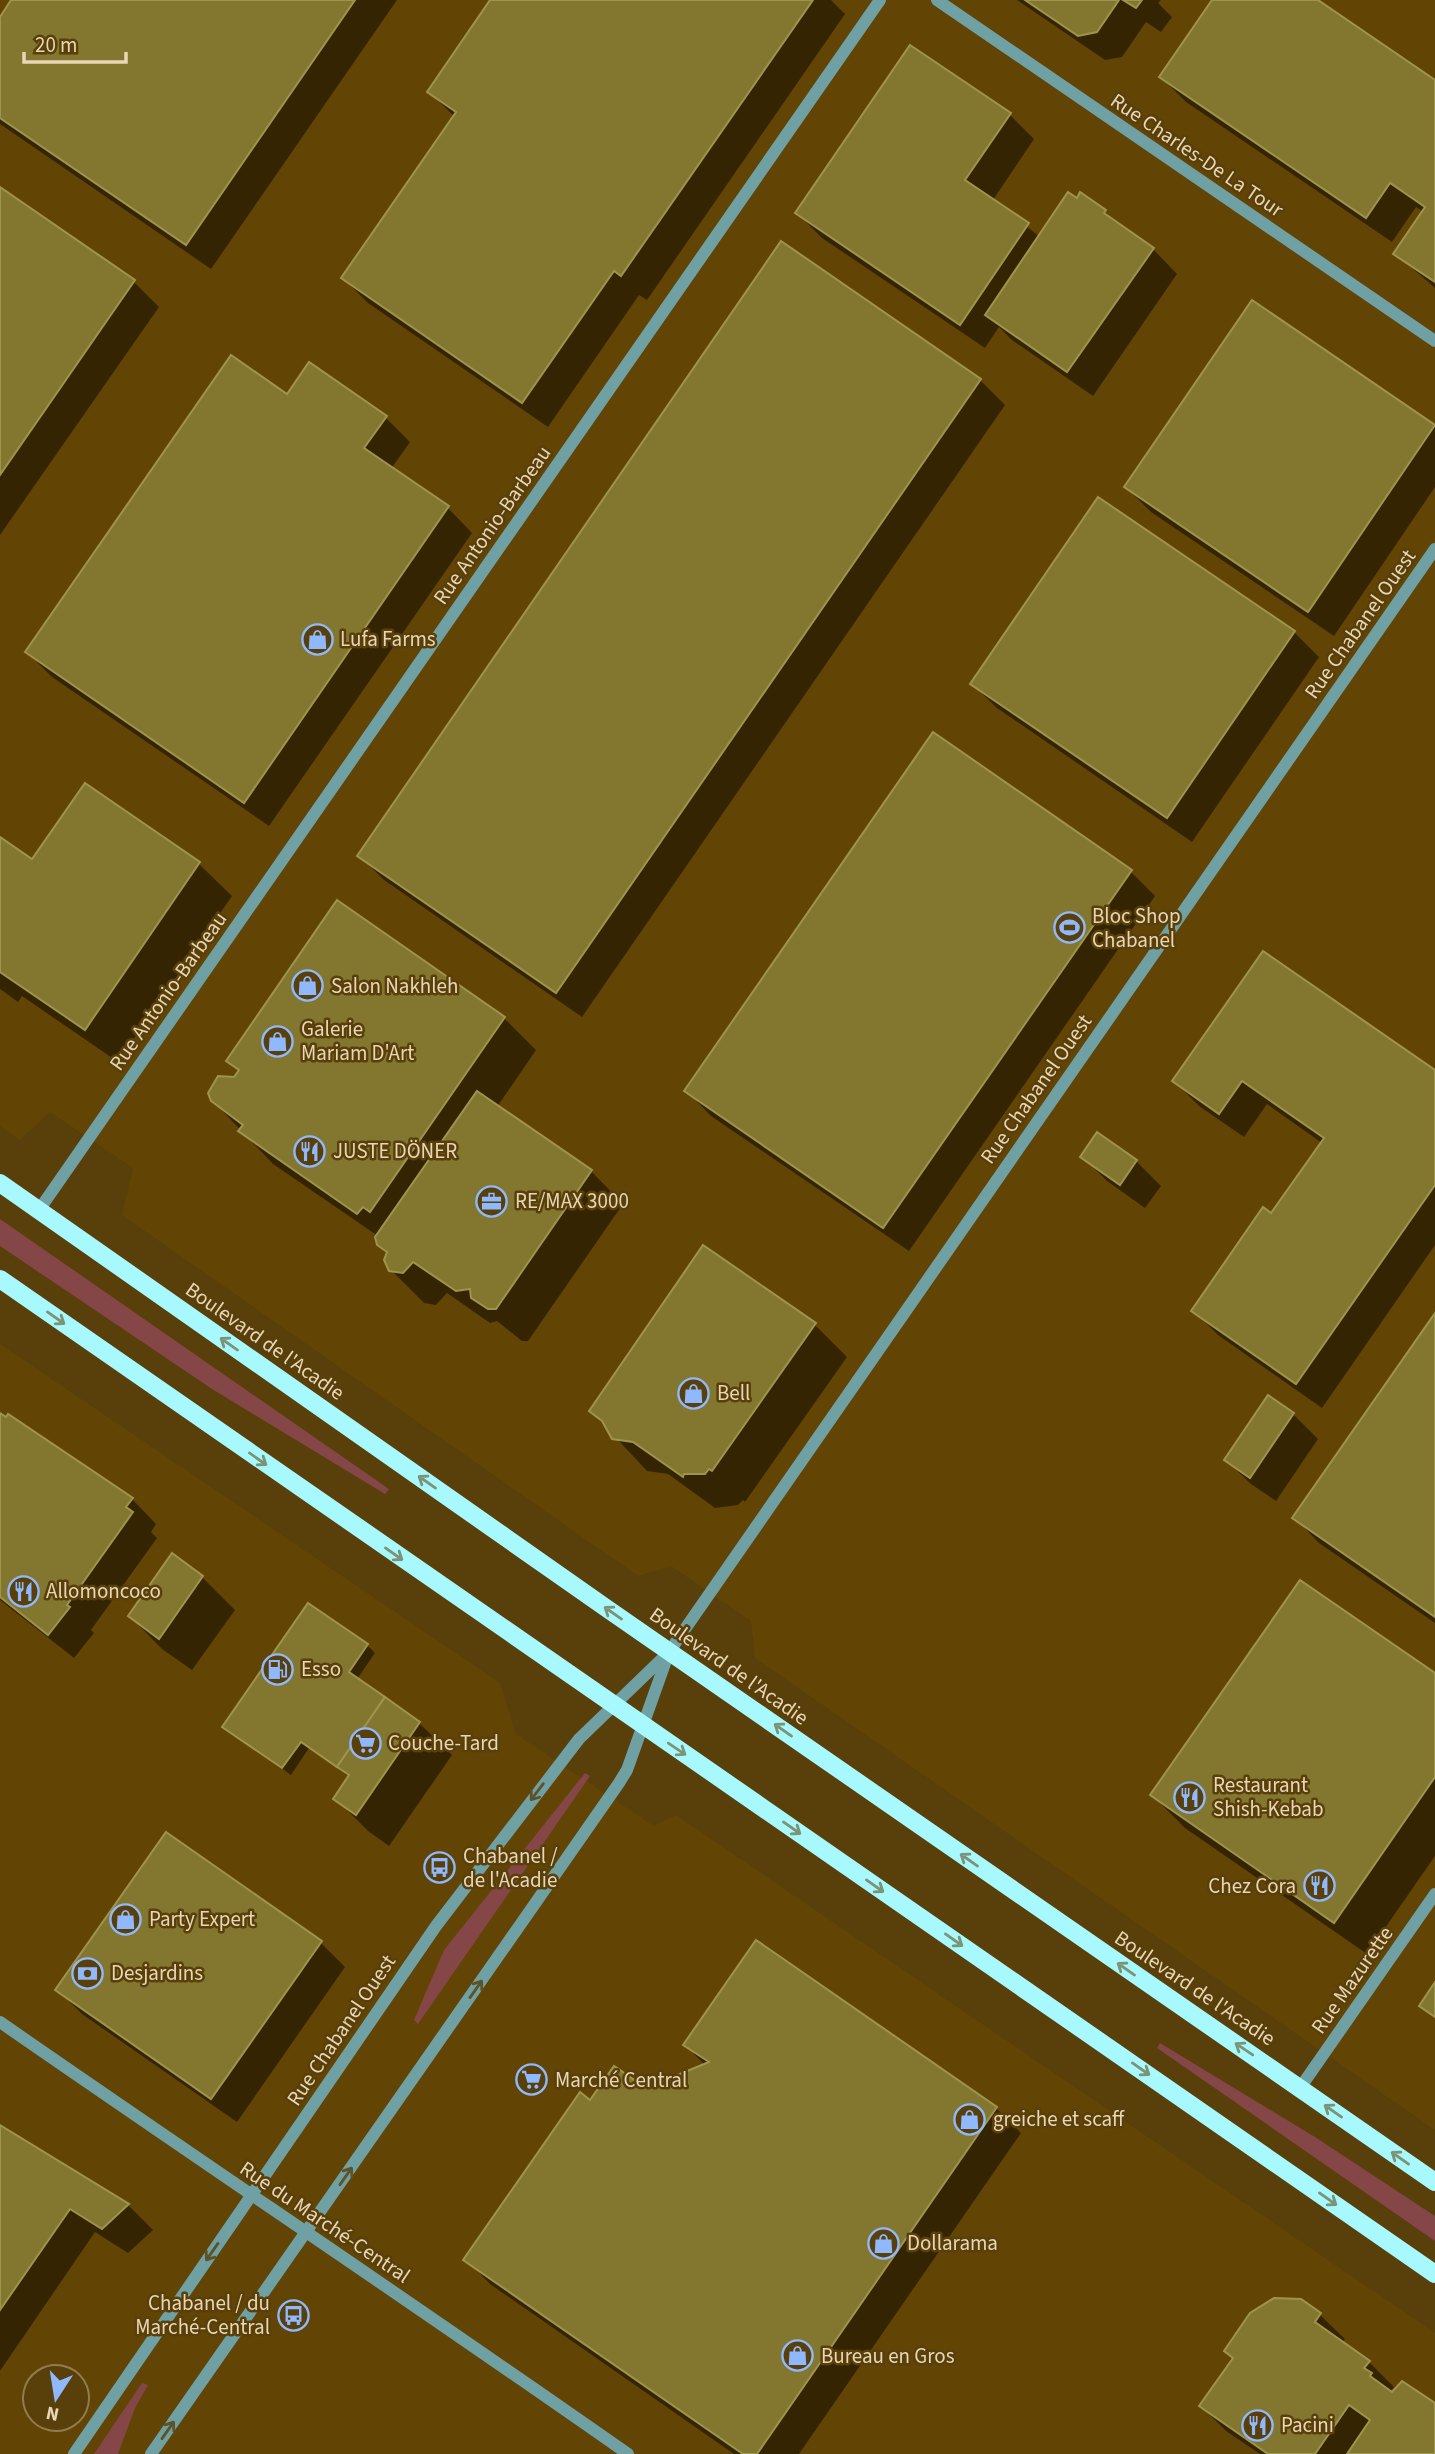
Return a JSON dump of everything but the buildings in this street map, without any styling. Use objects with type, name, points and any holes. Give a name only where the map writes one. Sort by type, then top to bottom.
[{"type":"main road","name":"Boulevard de l'Acadie","points":[[0,1183],[1435,2182]]},
{"type":"main road","points":[[0,1279],[1435,2274]]},
{"type":"street","name":"Rue Antonio-Barbeau","points":[[40,1210],[880,0]]},
{"type":"street","name":"Rue Charles-De La Tour","points":[[937,0],[1435,341]]},
{"type":"street","name":"Rue Chabanel Ouest","points":[[74,2454],[436,1926],[558,1764],[669,1651],[1435,549]]},
{"type":"street","name":"Rue Chabanel Ouest","points":[[151,2454],[619,1783],[669,1651]]},
{"type":"street","name":"Rue Mazurette","points":[[1300,2088],[1435,1894]]},
{"type":"street","name":"Rue du Marché-Central","points":[[0,2022],[628,2454]]},
{"type":"shaded area","points":[[0,0],[1435,0],[1435,2130],[755,1658],[751,1621],[671,1566],[638,1576],[122,1215],[133,1168],[50,1112],[20,1140],[0,1126]]},
{"type":"shaded area","points":[[0,1219],[389,1489],[385,1494],[212,1389],[0,1246]]},
{"type":"shaded area","name":"Marché Central","points":[[0,1344],[500,1683],[516,1734],[654,1826],[676,1815],[1435,2333],[1435,2454],[0,2454]]},
{"type":"shaded area","points":[[585,1773],[590,1776],[418,2024],[414,2020],[444,1950]]},
{"type":"shaded area","points":[[1160,2043],[1315,2137],[1435,2216],[1435,2241],[1157,2048]]},
{"type":"shaded area","points":[[142,2383],[148,2385],[135,2408],[118,2454],[94,2454]]},
{"type":"place","name":"Lufa Farms","points":[[317,639]]},
{"type":"place","name":"Bloc Shop Chabanel","points":[[1069,928]]},
{"type":"place","name":"Salon Nakhleh","points":[[308,986]]},
{"type":"place","name":"Galerie Mariam D'Art","points":[[278,1041]]},
{"type":"place","name":"JUSTE DÖNER","points":[[310,1151]]},
{"type":"place","name":"RE/MAX 3000","points":[[492,1201]]},
{"type":"place","name":"Bell","points":[[694,1393]]},
{"type":"place","name":"Allomoncoco","points":[[23,1591]]},
{"type":"place","name":"Esso","points":[[278,1669]]},
{"type":"place","name":"Couche-Tard","points":[[365,1743]]},
{"type":"place","name":"Restaurant Shish-Kebab","points":[[1190,1797]]},
{"type":"place","name":"Chabanel / de l'Acadie","points":[[440,1868]]},
{"type":"place","name":"Chez Cora","points":[[1319,1886]]},
{"type":"place","name":"Party Expert","points":[[126,1919]]},
{"type":"place","name":"Desjardins","points":[[88,1973]]},
{"type":"place","name":"Marché Central","points":[[532,2080]]},
{"type":"place","name":"greiche et scaff","points":[[970,2119]]},
{"type":"place","name":"Dollarama","points":[[884,2243]]},
{"type":"place","name":"Chabanel / du Marché-Central","points":[[293,2315]]},
{"type":"place","name":"Bureau en Gros","points":[[798,2356]]},
{"type":"place","name":"Pacini","points":[[1258,2425]]}]
